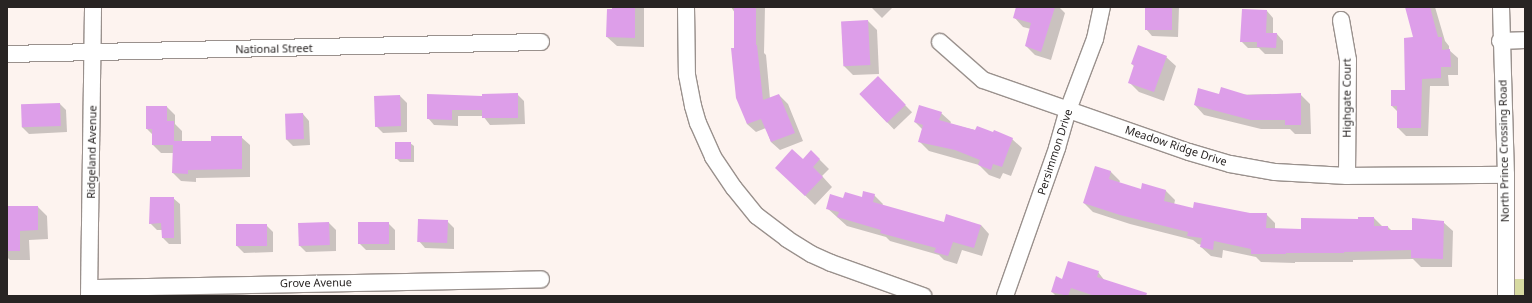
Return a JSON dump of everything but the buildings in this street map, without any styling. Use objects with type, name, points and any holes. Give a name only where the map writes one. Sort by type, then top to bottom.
[{"type":"street","name":"Ridgeland Avenue","points":[[90,292],[93,7]]},
{"type":"street","points":[[686,7],[687,75],[693,106],[698,123],[713,156],[734,188],[757,216],[787,239],[811,254],[830,263],[923,296]]},
{"type":"street","name":"Persimmon Drive","points":[[1005,296],[1057,148],[1068,110],[1095,39],[1102,7]]},
{"type":"street","name":"North Prince Crossing Road","points":[[1501,7],[1500,40],[1506,175],[1506,296]]},
{"type":"street","name":"Highgate Court","points":[[1341,20],[1348,60],[1347,176]]},
{"type":"street","points":[[1500,40],[1525,40]]},
{"type":"street","name":"National Street","points":[[7,54],[540,42]]},
{"type":"street","name":"Meadow Ridge Drive","points":[[940,42],[982,80],[1189,152],[1230,164],[1275,172],[1347,176],[1506,175]]},
{"type":"street","name":"Grove Avenue","points":[[90,292],[540,279]]},
{"type":"green space","points":[[1506,279],[1525,279],[1525,296],[1506,296]]}]
